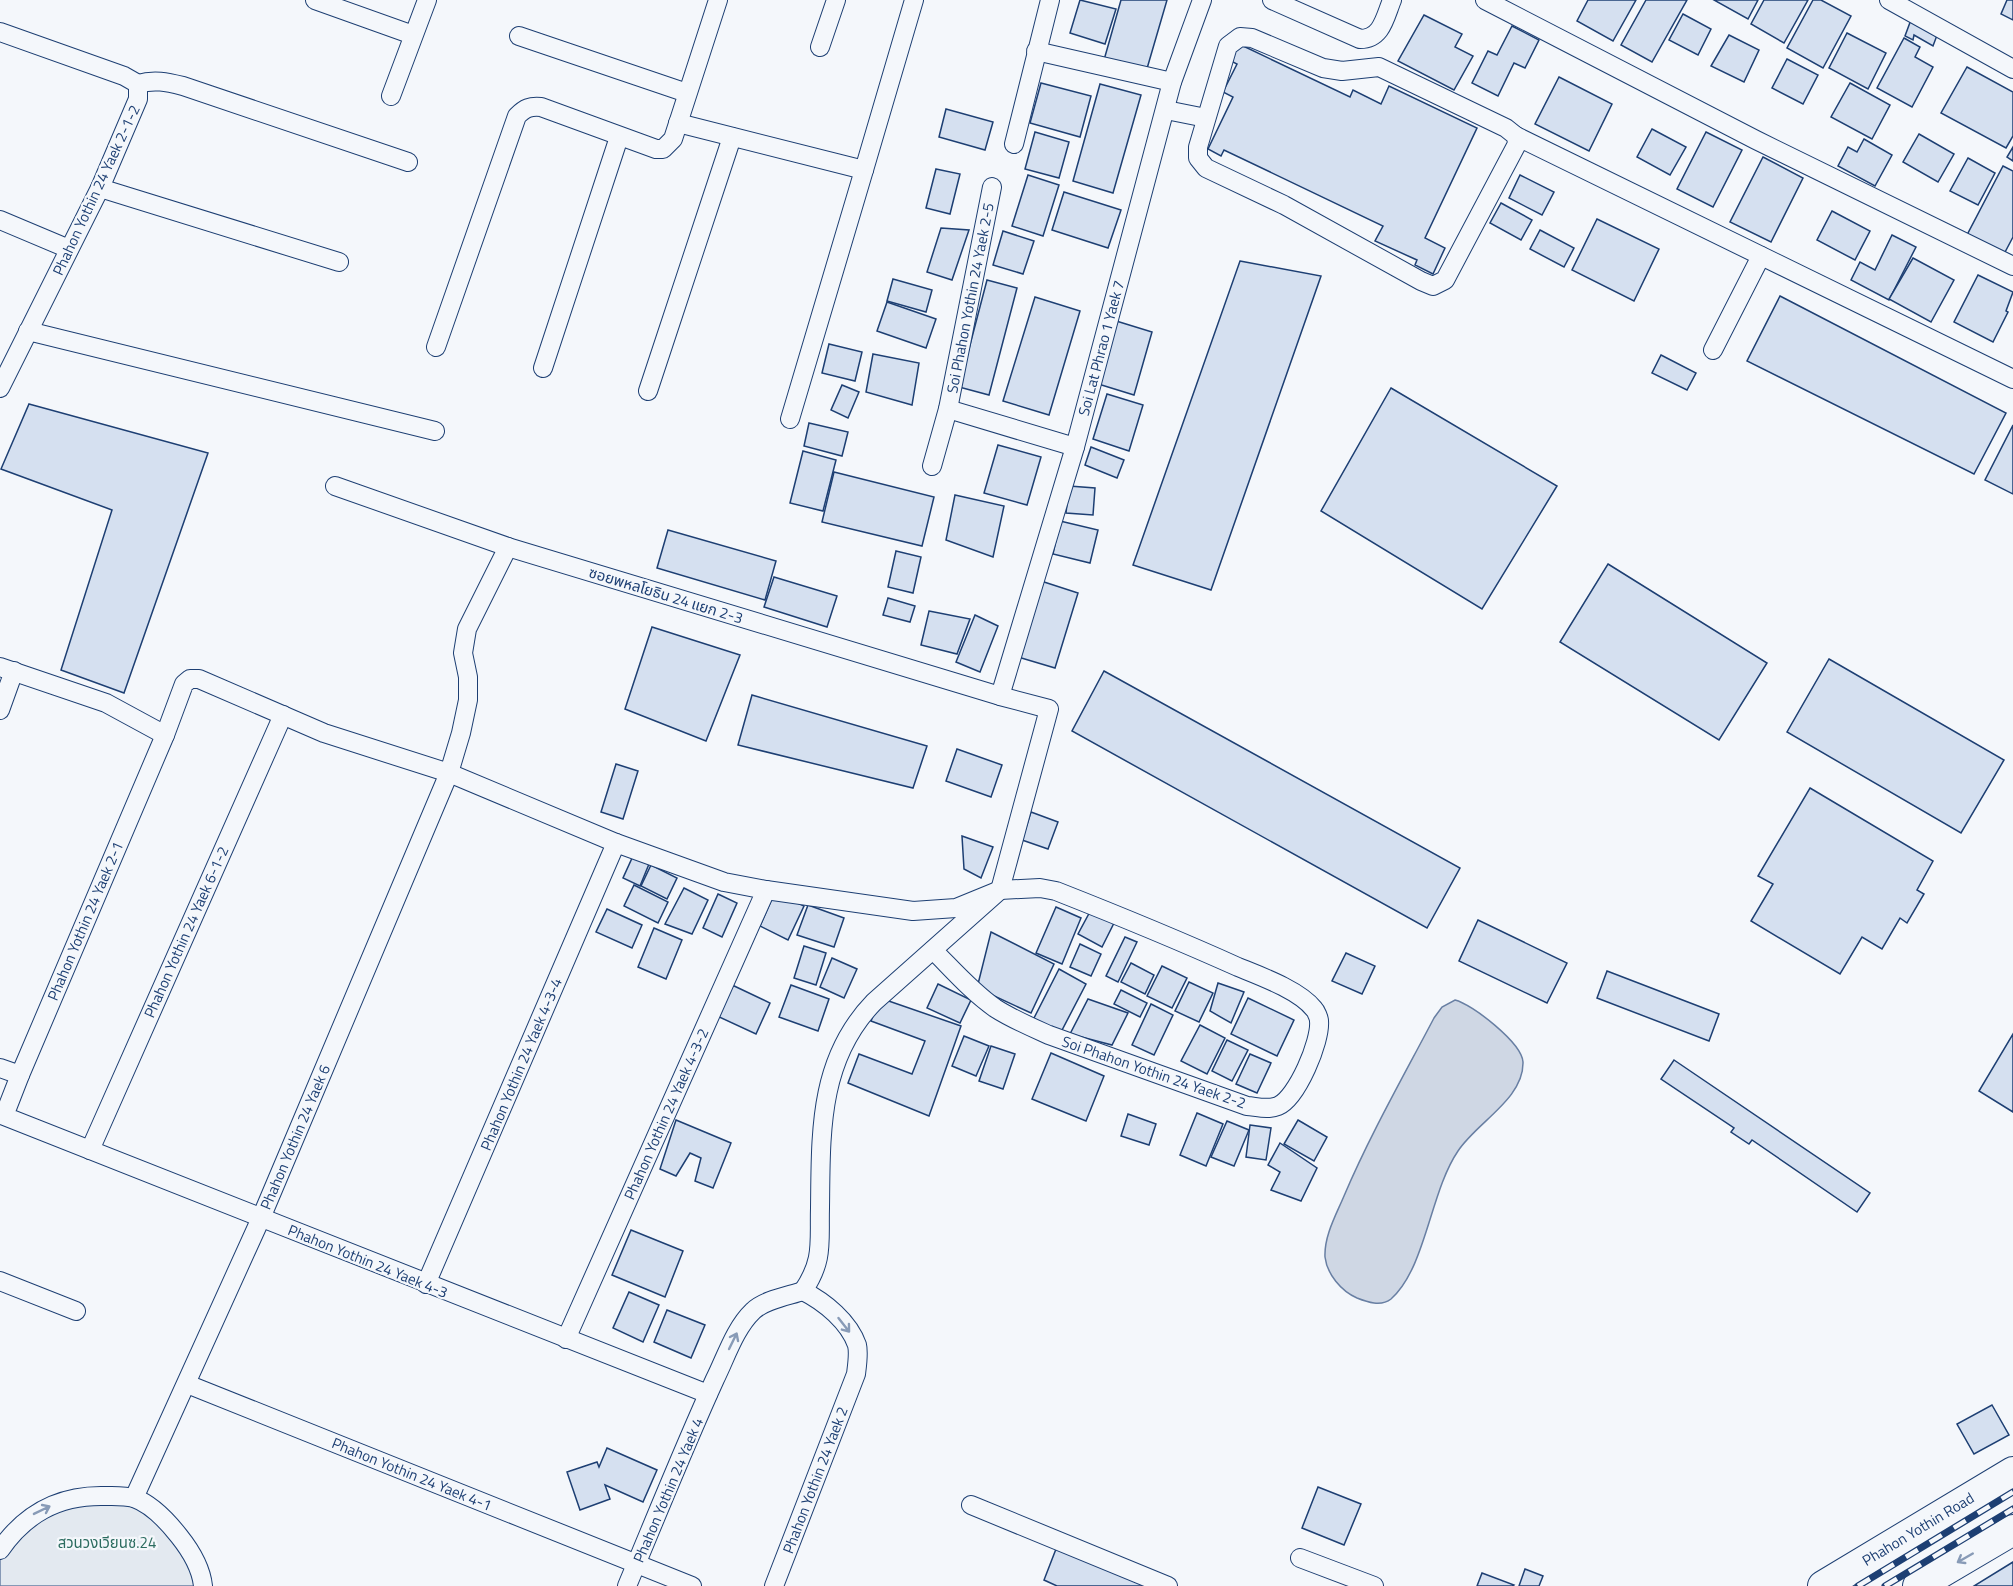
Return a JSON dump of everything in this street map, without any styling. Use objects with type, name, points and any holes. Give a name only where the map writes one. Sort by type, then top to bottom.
[{"type":"main road","name":"Phahon Yothin Road","points":[[1823,1586],[2013,1472]]},
{"type":"main road","points":[[1918,1586],[2013,1530]]},
{"type":"street","points":[[315,0],[413,35]]},
{"type":"street","points":[[391,96],[427,0]]},
{"type":"street","points":[[436,347],[517,116],[523,109],[531,106],[541,107],[620,137],[656,149],[663,149],[673,139],[718,0]]},
{"type":"street","points":[[820,47],[836,0]]},
{"type":"street","points":[[790,419],[914,0]]},
{"type":"street","points":[[1014,144],[1050,0]]},
{"type":"street","name":"Soi Lat Phrao 1 Yaek 7","points":[[1000,696],[1075,447],[1172,82],[1202,0]]},
{"type":"street","points":[[1272,0],[1360,39],[1367,39],[1379,33],[1392,0]]},
{"type":"street","points":[[1485,0],[1756,140],[2013,266]]},
{"type":"street","points":[[1888,0],[1992,67],[2013,69]]},
{"type":"street","points":[[0,32],[124,76],[138,84]]},
{"type":"street","points":[[519,36],[687,93]]},
{"type":"street","points":[[1516,136],[1517,144],[1446,280],[1433,286],[1405,273],[1284,205],[1206,168],[1198,158],[1198,147],[1228,46],[1240,37],[1252,38],[1282,49],[1323,68],[1342,71],[1379,67],[2013,379]]},
{"type":"street","points":[[1036,51],[1172,82]]},
{"type":"street","name":"Phahon Yothin 24 Yaek 2-1-2","points":[[0,388],[100,188],[138,99],[138,84],[161,81],[183,86],[408,162]]},
{"type":"street","points":[[1166,110],[1206,118]]},
{"type":"street","points":[[678,123],[864,170]]},
{"type":"street","points":[[543,368],[620,137]]},
{"type":"street","points":[[648,391],[732,137]]},
{"type":"street","name":"Soi Phahon Yothin 24 Yaek 2-5","points":[[932,466],[948,409],[992,187]]},
{"type":"street","points":[[100,188],[339,262]]},
{"type":"street","points":[[0,220],[69,249]]},
{"type":"street","points":[[1713,350],[1761,256]]},
{"type":"street","points":[[28,331],[435,431]]},
{"type":"street","name":"Soi Phahon Yothin 24 Yaek 2-5","points":[[948,409],[1075,447]]},
{"type":"street","name":"ซอยพหลโยธิน 24 แยก 2-3","points":[[335,486],[508,547],[1049,709],[1000,890]]},
{"type":"street","name":"Phahon Yothin 24 Yaek 6","points":[[134,1498],[261,1218],[449,773],[468,700],[468,677],[462,653],[467,629],[508,547]]},
{"type":"street","points":[[0,710],[7,669],[106,703],[165,735]]},
{"type":"street","name":"Phahon Yothin 24 Yaek 2-1","points":[[4,1115],[165,735],[184,684],[190,679],[199,679],[324,733],[449,773],[616,843],[724,882],[766,890]]},
{"type":"street","name":"Phahon Yothin 24 Yaek 6-1-2","points":[[90,1150],[283,715]]},
{"type":"street","name":"Phahon Yothin 24 Yaek 4-3-4","points":[[426,1284],[616,843]]},
{"type":"street","name":"Soi Phahon Yothin 24 Yaek 2-2","points":[[766,890],[914,911],[956,908],[1000,890],[1040,888],[1056,891],[1185,944],[1303,998],[1314,1010],[1319,1022],[1314,1048],[1306,1069],[1286,1101],[1278,1106],[1265,1109],[1247,1106],[1049,1035],[995,1008],[933,950]]},
{"type":"street","name":"Phahon Yothin 24 Yaek 4-3-2","points":[[566,1339],[766,890]]},
{"type":"street","points":[[708,1394],[738,1331],[752,1311],[766,1302],[803,1291],[813,1277],[819,1260],[822,1122],[825,1097],[832,1074],[859,1017],[1000,890]]},
{"type":"street","points":[[0,1068],[20,1075]]},
{"type":"street","name":"Phahon Yothin 24 Yaek 4-3","points":[[4,1115],[708,1394]]},
{"type":"street","points":[[0,1281],[76,1311]]},
{"type":"street","name":"Phahon Yothin 24 Yaek 2","points":[[774,1586],[856,1374],[858,1347],[847,1327],[815,1297],[803,1291]]},
{"type":"street","name":"Phahon Yothin 24 Yaek 4-1","points":[[187,1384],[692,1586]]},
{"type":"street","name":"Phahon Yothin 24 Yaek 4","points":[[627,1586],[708,1394]]},
{"type":"street","points":[[0,1550],[18,1526],[32,1515],[66,1500],[89,1496],[134,1498],[160,1515],[187,1546],[196,1562],[203,1586]]},
{"type":"street","points":[[971,1505],[1168,1586]]},
{"type":"street","points":[[1300,1558],[1374,1586]]},
{"type":"green space","name":"สวนวงเวียนซ.24","points":[[115,1496],[160,1515],[201,1586],[0,1586],[0,1552],[56,1504]]},
{"type":"shaded area","points":[[1455,1000],[1484,1016],[1506,1035],[1523,1062],[1521,1075],[1508,1099],[1466,1140],[1458,1151],[1441,1187],[1412,1269],[1403,1285],[1391,1299],[1383,1303],[1365,1301],[1346,1291],[1332,1276],[1325,1257],[1328,1233],[1387,1106],[1434,1018],[1442,1007]]},
{"type":"building","points":[[1080,0],[1116,9],[1105,44],[1070,33]]},
{"type":"building","points":[[1121,0],[1167,0],[1146,72],[1104,60]]},
{"type":"building","points":[[1588,0],[1636,0],[1613,41],[1577,21]]},
{"type":"building","points":[[1646,0],[1687,0],[1652,62],[1621,45]]},
{"type":"building","points":[[1714,0],[1758,0],[1748,19]]},
{"type":"building","points":[[1764,0],[1808,0],[1784,43],[1751,24]]},
{"type":"building","points":[[1813,0],[1821,0],[1851,16],[1823,68],[1787,48]]},
{"type":"building","points":[[2007,0],[2013,0],[2013,20],[2001,14]]},
{"type":"building","points":[[1683,14],[1711,29],[1698,55],[1669,40]]},
{"type":"building","points":[[1424,15],[1462,34],[1455,47],[1473,56],[1454,90],[1398,61]]},
{"type":"building","points":[[1912,17],[1939,30],[1933,46],[1914,35],[1913,40],[1905,36]]},
{"type":"building","points":[[1512,26],[1539,40],[1525,68],[1514,63],[1498,96],[1472,83],[1488,51],[1497,55]]},
{"type":"building","points":[[1847,33],[1886,53],[1868,89],[1829,68]]},
{"type":"building","points":[[1729,35],[1759,50],[1744,82],[1711,66]]},
{"type":"building","points":[[1904,38],[1920,47],[1915,57],[1933,67],[1912,107],[1877,88]]},
{"type":"building","points":[[1239,44],[1350,97],[1353,90],[1381,104],[1389,86],[1477,128],[1425,238],[1445,248],[1433,274],[1415,265],[1417,260],[1375,241],[1383,226],[1224,150],[1221,156],[1208,149],[1233,97],[1223,92],[1237,64],[1231,61]]},
{"type":"building","points":[[1787,59],[1818,75],[1803,104],[1772,88]]},
{"type":"building","points":[[1967,67],[2013,92],[2013,136],[2006,148],[1941,113]]},
{"type":"building","points":[[1559,77],[1612,104],[1589,151],[1535,124]]},
{"type":"building","points":[[1041,83],[1091,96],[1080,137],[1030,123]]},
{"type":"building","points":[[1850,83],[1890,105],[1872,139],[1831,117]]},
{"type":"building","points":[[1100,84],[1141,95],[1113,193],[1073,181]]},
{"type":"building","points":[[946,109],[993,122],[985,150],[939,137]]},
{"type":"building","points":[[1652,129],[1686,147],[1670,175],[1637,157]]},
{"type":"building","points":[[1035,132],[1069,142],[1059,178],[1025,169]]},
{"type":"building","points":[[1706,132],[1742,150],[1713,207],[1677,189]]},
{"type":"building","points":[[1919,134],[1954,154],[1938,182],[1903,162]]},
{"type":"building","points":[[1864,139],[1892,155],[1875,186],[1838,166],[1848,147],[1857,152]]},
{"type":"building","points":[[2013,147],[2013,161],[2007,157]]},
{"type":"building","points":[[1763,157],[1803,178],[1771,242],[1730,222]]},
{"type":"building","points":[[1968,158],[1995,173],[1978,205],[1950,191]]},
{"type":"building","points":[[2003,166],[2013,171],[2013,237],[2004,254],[1967,235]]},
{"type":"building","points":[[936,169],[960,174],[950,214],[926,208]]},
{"type":"building","points":[[1028,175],[1059,185],[1043,236],[1012,226]]},
{"type":"building","points":[[1520,175],[1554,192],[1542,215],[1509,198]]},
{"type":"building","points":[[1064,192],[1121,210],[1108,248],[1052,230]]},
{"type":"building","points":[[1501,203],[1532,220],[1521,240],[1490,223]]},
{"type":"building","points":[[1832,211],[1870,231],[1855,260],[1817,240]]},
{"type":"building","points":[[1597,219],[1659,249],[1634,301],[1572,270]]},
{"type":"building","points":[[941,228],[969,230],[952,280],[927,272]]},
{"type":"building","points":[[1540,230],[1574,248],[1564,267],[1530,249]]},
{"type":"building","points":[[1003,231],[1034,241],[1023,274],[993,265]]},
{"type":"building","points":[[1892,235],[1916,247],[1889,300],[1851,280],[1860,262],[1875,270]]},
{"type":"building","points":[[1913,258],[1954,280],[1931,322],[1889,299]]},
{"type":"building","points":[[1240,261],[1321,276],[1211,590],[1133,565]]},
{"type":"building","points":[[1978,275],[2013,292],[2006,311],[2008,312],[1993,342],[1954,322]]},
{"type":"building","points":[[893,279],[932,290],[926,312],[887,301]]},
{"type":"building","points":[[987,280],[1017,288],[989,395],[959,387]]},
{"type":"building","points":[[1780,296],[2006,413],[1974,474],[1747,361]]},
{"type":"building","points":[[1035,297],[1080,311],[1049,415],[1003,401]]},
{"type":"building","points":[[887,302],[936,319],[926,348],[877,331]]},
{"type":"building","points":[[1113,320],[1152,332],[1134,395],[1095,383]]},
{"type":"building","points":[[829,344],[862,352],[855,381],[822,373]]},
{"type":"building","points":[[873,354],[919,363],[912,405],[866,392]]},
{"type":"building","points":[[1661,355],[1696,373],[1687,390],[1652,373]]},
{"type":"building","points":[[842,385],[859,392],[848,418],[831,410]]},
{"type":"building","points":[[1391,388],[1557,486],[1482,609],[1321,511]]},
{"type":"building","points":[[1107,394],[1143,405],[1129,451],[1093,439]]},
{"type":"building","points":[[29,404],[208,453],[124,693],[61,670],[112,510],[1,469]]},
{"type":"building","points":[[809,423],[848,432],[842,456],[804,446]]},
{"type":"building","points":[[2013,425],[2013,494],[1985,480]]},
{"type":"building","points":[[998,445],[1041,457],[1027,505],[984,493]]},
{"type":"building","points":[[1091,447],[1124,460],[1117,478],[1085,465]]},
{"type":"building","points":[[803,451],[836,460],[823,511],[790,503]]},
{"type":"building","points":[[834,472],[934,497],[922,546],[822,522]]},
{"type":"building","points":[[1069,486],[1095,488],[1093,515],[1066,513]]},
{"type":"building","points":[[955,495],[1004,506],[993,557],[946,540]]},
{"type":"building","points":[[1060,521],[1098,530],[1090,563],[1053,554]]},
{"type":"building","points":[[668,530],[776,561],[765,600],[657,568]]},
{"type":"building","points":[[896,551],[921,557],[913,593],[888,587]]},
{"type":"building","points":[[1608,564],[1767,663],[1719,740],[1560,642]]},
{"type":"building","points":[[774,577],[837,596],[827,627],[764,607]]},
{"type":"building","points":[[1041,581],[1078,593],[1055,668],[1018,657]]},
{"type":"building","points":[[888,598],[915,606],[910,622],[883,615]]},
{"type":"building","points":[[929,611],[970,619],[957,654],[921,645]]},
{"type":"building","points":[[975,615],[998,626],[980,672],[956,662]]},
{"type":"building","points":[[652,627],[740,655],[706,741],[625,709]]},
{"type":"building","points":[[1829,659],[2004,760],[1961,833],[1787,732]]},
{"type":"building","points":[[1104,671],[1460,868],[1427,928],[1072,731]]},
{"type":"building","points":[[752,695],[927,746],[913,788],[738,745]]},
{"type":"building","points":[[957,749],[1002,765],[991,797],[946,781]]},
{"type":"building","points":[[616,764],[638,771],[623,819],[601,812]]},
{"type":"building","points":[[1810,788],[1933,861],[1917,890],[1924,894],[1907,923],[1900,918],[1882,949],[1862,937],[1840,974],[1751,921],[1773,884],[1758,876]]},
{"type":"building","points":[[1031,812],[1058,822],[1048,849],[1022,840]]},
{"type":"building","points":[[962,836],[993,847],[981,878],[964,869]]},
{"type":"building","points":[[633,856],[649,864],[640,886],[623,878]]},
{"type":"building","points":[[651,865],[677,878],[667,899],[641,886]]},
{"type":"building","points":[[634,885],[668,902],[658,923],[624,906]]},
{"type":"building","points":[[684,888],[708,900],[692,934],[665,924]]},
{"type":"building","points":[[775,892],[804,906],[788,940],[760,926]]},
{"type":"building","points":[[718,894],[737,903],[722,937],[703,928]]},
{"type":"building","points":[[808,905],[844,918],[834,947],[797,935]]},
{"type":"building","points":[[1056,907],[1081,918],[1062,964],[1036,953]]},
{"type":"building","points":[[1092,908],[1115,921],[1102,947],[1078,934]]},
{"type":"building","points":[[607,909],[642,925],[632,948],[596,932]]},
{"type":"building","points":[[1478,920],[1567,963],[1547,1003],[1459,961]]},
{"type":"building","points":[[654,928],[682,940],[666,979],[638,967]]},
{"type":"building","points":[[991,932],[1054,964],[1031,1013],[977,988]]},
{"type":"building","points":[[1125,937],[1137,942],[1118,982],[1106,976]]},
{"type":"building","points":[[1080,944],[1101,954],[1091,976],[1070,967]]},
{"type":"building","points":[[804,946],[826,953],[816,985],[794,978]]},
{"type":"building","points":[[1346,953],[1375,966],[1362,994],[1332,981]]},
{"type":"building","points":[[832,958],[857,969],[844,998],[820,987]]},
{"type":"building","points":[[1131,963],[1154,975],[1145,994],[1121,982]]},
{"type":"building","points":[[1162,966],[1187,978],[1172,1008],[1147,996]]},
{"type":"building","points":[[1059,969],[1086,984],[1060,1034],[1033,1020]]},
{"type":"building","points":[[1607,971],[1719,1014],[1709,1041],[1597,998]]},
{"type":"building","points":[[1189,982],[1213,993],[1199,1022],[1175,1011]]},
{"type":"building","points":[[1218,983],[1244,992],[1231,1023],[1210,1011]]},
{"type":"building","points":[[730,984],[770,1003],[756,1034],[715,1015]]},
{"type":"building","points":[[938,984],[971,1000],[960,1023],[927,1008]]},
{"type":"building","points":[[791,985],[829,999],[818,1031],[779,1017]]},
{"type":"building","points":[[1121,990],[1147,1003],[1140,1017],[1114,1004]]},
{"type":"building","points":[[880,998],[961,1026],[929,1116],[848,1083],[859,1054],[912,1074],[925,1041],[871,1021]]},
{"type":"building","points":[[1248,998],[1294,1020],[1277,1056],[1231,1034]]},
{"type":"building","points":[[1088,999],[1128,1013],[1112,1045],[1070,1034]]},
{"type":"building","points":[[1151,1004],[1173,1015],[1154,1055],[1132,1045]]},
{"type":"building","points":[[1200,1025],[1225,1038],[1207,1074],[1181,1061]]},
{"type":"building","points":[[2013,1034],[2013,1112],[1979,1091]]},
{"type":"building","points":[[964,1036],[989,1046],[976,1076],[952,1066]]},
{"type":"building","points":[[1227,1040],[1248,1050],[1232,1081],[1212,1071]]},
{"type":"building","points":[[991,1046],[1015,1054],[1003,1089],[979,1081]]},
{"type":"building","points":[[1051,1053],[1104,1076],[1086,1121],[1032,1099]]},
{"type":"building","points":[[1250,1054],[1271,1063],[1257,1093],[1236,1084]]},
{"type":"building","points":[[1674,1060],[1870,1193],[1857,1212],[1752,1140],[1749,1144],[1731,1132],[1734,1128],[1661,1079]]},
{"type":"building","points":[[1197,1113],[1223,1124],[1206,1166],[1180,1155]]},
{"type":"building","points":[[1128,1114],[1156,1124],[1149,1145],[1121,1136]]},
{"type":"building","points":[[676,1120],[731,1143],[713,1188],[695,1181],[701,1158],[690,1153],[676,1176],[660,1169]]},
{"type":"building","points":[[1298,1120],[1327,1137],[1314,1161],[1284,1144]]},
{"type":"building","points":[[1227,1121],[1249,1130],[1234,1166],[1211,1157]]},
{"type":"building","points":[[1250,1125],[1271,1128],[1266,1160],[1246,1157]]},
{"type":"building","points":[[1280,1143],[1317,1168],[1301,1201],[1271,1190],[1280,1172],[1268,1165]]},
{"type":"building","points":[[631,1230],[683,1251],[665,1297],[612,1275]]},
{"type":"building","points":[[629,1292],[659,1305],[643,1342],[613,1328]]},
{"type":"building","points":[[667,1310],[705,1325],[691,1358],[654,1342]]},
{"type":"building","points":[[1992,1405],[2009,1435],[1974,1454],[1957,1424]]},
{"type":"building","points":[[607,1448],[657,1470],[643,1502],[605,1485],[610,1499],[580,1510],[567,1472],[597,1462],[599,1467]]},
{"type":"building","points":[[1318,1487],[1361,1504],[1344,1545],[1302,1528]]},
{"type":"building","points":[[1056,1549],[1148,1586],[1057,1586],[1044,1580]]},
{"type":"building","points":[[2013,1562],[2013,1586],[1974,1586]]},
{"type":"building","points":[[1525,1569],[1543,1576],[1539,1586],[1519,1586]]},
{"type":"building","points":[[1482,1573],[1514,1585],[1477,1586]]},
{"type":"railway","points":[[1858,1586],[2013,1492]]},
{"type":"railway","points":[[1885,1586],[2013,1509]]}]
